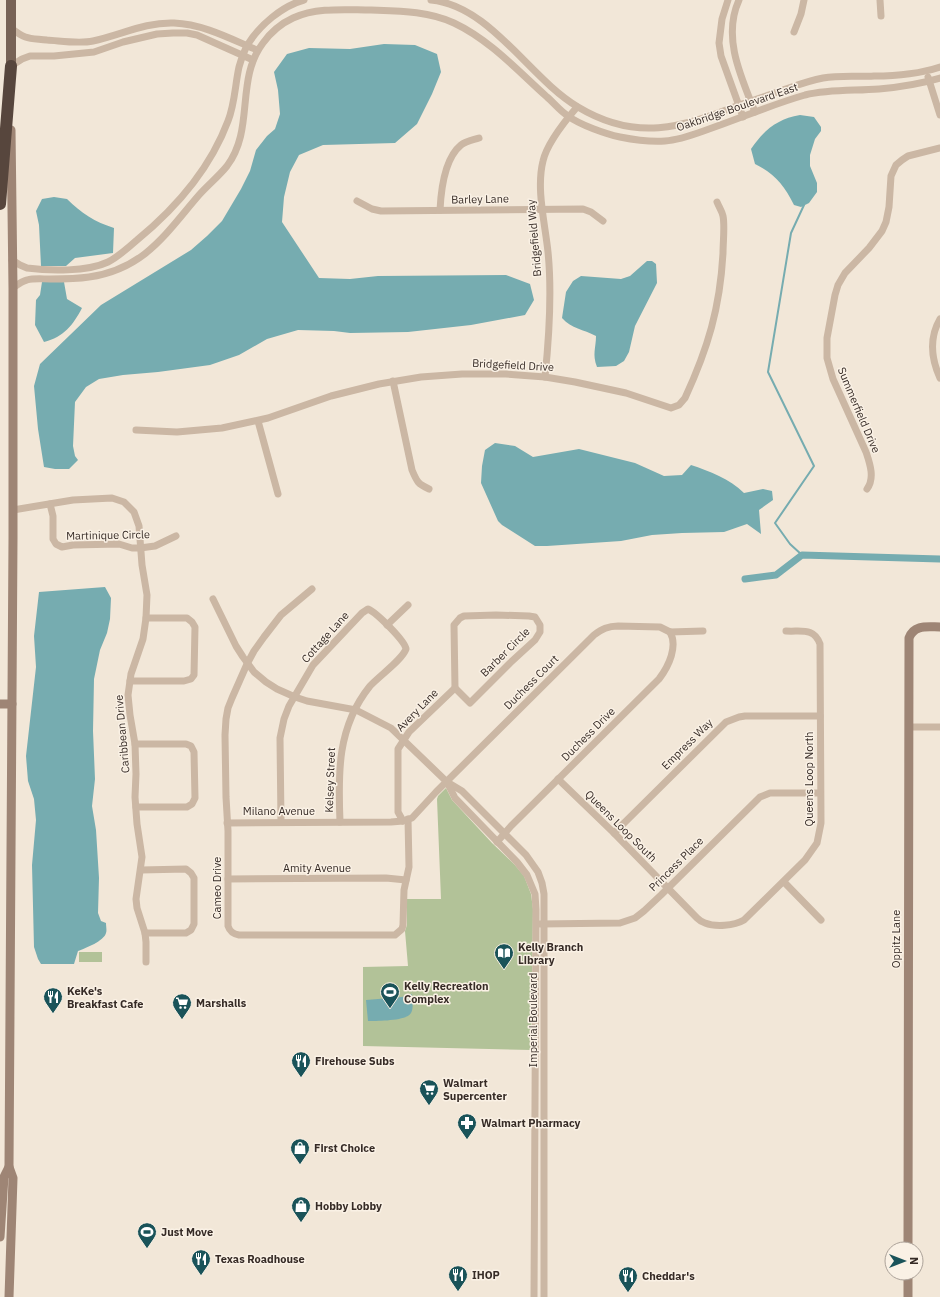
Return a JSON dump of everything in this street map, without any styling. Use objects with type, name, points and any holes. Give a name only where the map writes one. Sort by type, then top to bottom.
[{"type":"highway","points":[[0,204],[11,66]]},
{"type":"main road","points":[[9,1297],[14,1178],[9,1167],[13,510],[11,0]]},
{"type":"main road","name":"Oppitz Lane","points":[[908,1241],[909,638],[913,631],[921,627],[940,626]]},
{"type":"main road","points":[[0,704],[12,704]]},
{"type":"main road","points":[[0,1237],[4,1177],[9,1167]]},
{"type":"main road","points":[[908,1281],[908,1297]]},
{"type":"street","points":[[12,260],[27,268],[91,268],[108,262],[153,227],[186,193],[208,162],[229,119],[240,67],[247,46],[268,21],[295,2],[304,0]]},
{"type":"street","name":"Oakbridge Boulevard East","points":[[431,0],[455,6],[474,17],[490,28],[560,95],[577,107],[616,125],[649,129],[692,123],[800,84],[824,78],[875,76],[926,71],[938,68]]},
{"type":"street","points":[[728,0],[722,19],[719,43],[722,62],[743,116]]},
{"type":"street","points":[[739,0],[733,20],[733,49],[740,75],[755,112]]},
{"type":"street","points":[[794,32],[804,0]]},
{"type":"street","points":[[880,0],[881,16]]},
{"type":"street","name":"Oakbridge Boulevard East","points":[[13,288],[30,279],[84,278],[112,272],[133,262],[164,238],[200,194],[224,170],[235,154],[242,135],[247,82],[257,50],[277,27],[305,13],[321,10],[402,11],[428,14],[452,22],[481,38],[569,117],[604,133],[646,141],[666,141],[696,134],[743,116],[818,93],[835,90],[877,89],[940,78]]},
{"type":"street","points":[[11,28],[18,34],[27,38],[70,42],[92,41],[156,23],[188,24],[199,26],[257,50]]},
{"type":"street","points":[[11,66],[30,56],[54,56],[94,52],[123,42],[157,34],[173,33],[197,35],[253,60]]},
{"type":"street","points":[[938,68],[940,78]]},
{"type":"street","points":[[926,71],[940,115]]},
{"type":"street","name":"Bridgefield Way","points":[[545,377],[549,285],[548,253],[540,182],[543,160],[552,140],[577,107]]},
{"type":"street","points":[[440,210],[442,185],[451,159],[461,145],[479,138]]},
{"type":"street","name":"Summerfield Drive","points":[[867,490],[871,475],[870,463],[834,379],[827,358],[827,338],[835,295],[838,285],[845,273],[882,231],[888,216],[891,176],[896,165],[908,156],[940,148]]},
{"type":"street","name":"Barley Lane","points":[[357,201],[372,210],[381,211],[583,209],[591,212],[602,221]]},
{"type":"street","name":"Bridgefield Drive","points":[[136,430],[177,432],[222,428],[258,421],[330,396],[393,381],[428,376],[462,374],[493,373],[545,377],[609,388],[668,407],[676,407],[682,403],[702,358],[718,300],[722,272],[723,218],[717,202]]},
{"type":"street","points":[[940,319],[934,330],[932,349],[935,366],[940,378]]},
{"type":"street","points":[[393,381],[412,470],[420,485],[429,490]]},
{"type":"street","points":[[258,421],[278,494]]},
{"type":"street","name":"Caribbean Drive","points":[[13,510],[73,500],[112,498],[124,502],[134,512],[137,519],[147,595],[146,618],[143,639],[130,681],[128,704],[135,744],[137,824],[142,857],[141,870],[136,890],[136,899],[137,908],[145,933],[146,962]]},
{"type":"street","name":"Martinique Circle","points":[[50,504],[53,516],[54,539],[58,546],[119,544],[132,548],[140,548],[155,546],[176,536]]},
{"type":"street","name":"Cameo Drive","points":[[312,589],[273,624],[254,651],[232,698],[226,719],[225,780],[228,823],[228,926],[231,932],[239,936],[396,935],[399,933],[403,925],[404,890],[409,867],[406,820]]},
{"type":"street","name":"Imperial Boulevard","points":[[214,599],[236,646],[247,664],[254,672],[277,689],[295,697],[307,701],[356,710],[391,728],[447,782],[462,791],[526,855],[538,872],[543,889],[544,924],[544,1297]]},
{"type":"street","points":[[387,625],[408,605]]},
{"type":"street","name":"Kelsey Street","points":[[340,822],[341,753],[350,718],[372,684],[403,654],[406,649],[405,644],[387,625],[373,611],[368,609]]},
{"type":"street","name":"Cottage Lane","points":[[281,822],[280,738],[284,719],[289,706],[313,665],[362,613],[368,609]]},
{"type":"street","name":"Barber Circle","points":[[488,615],[529,616],[538,621],[541,628],[535,640],[470,703],[455,688],[454,625],[460,618],[464,616],[488,615]]},
{"type":"street","points":[[130,681],[184,681],[190,679],[194,675],[195,627],[192,622],[187,618],[146,618]]},
{"type":"street","name":"Duchess Court","points":[[406,820],[412,818],[594,634],[600,630],[612,626],[618,626],[660,627],[670,632],[703,631]]},
{"type":"street","name":"Queens Loop North","points":[[668,888],[696,918],[704,923],[732,925],[744,920],[784,882],[805,860],[816,843],[821,823],[820,644],[817,636],[812,632],[786,631]]},
{"type":"street","name":"Duchess Drive","points":[[497,842],[662,675],[669,662],[672,652],[674,638],[670,632]]},
{"type":"street","name":"Avery Lane","points":[[406,820],[398,812],[398,749],[409,732],[455,688]]},
{"type":"street","name":"Empress Way","points":[[614,833],[726,722],[745,716],[820,716]]},
{"type":"street","points":[[909,727],[940,727]]},
{"type":"street","points":[[135,744],[186,744],[191,746],[194,752],[195,798],[192,804],[187,807],[136,807]]},
{"type":"street","name":"Queens Loop South","points":[[558,780],[614,833],[668,888]]},
{"type":"street","name":"Imperial Boulevard","points":[[447,782],[455,798],[523,868],[531,882],[536,899],[534,1297]]},
{"type":"street","name":"Princess Place","points":[[536,924],[620,923],[628,921],[640,915],[760,797],[770,793],[820,793]]},
{"type":"street","name":"Milano Avenue","points":[[228,823],[391,822],[406,820]]},
{"type":"street","points":[[141,870],[186,870],[191,872],[194,878],[194,924],[191,930],[186,933],[145,933]]},
{"type":"street","name":"Amity Avenue","points":[[228,879],[386,878],[406,880]]},
{"type":"street","points":[[784,882],[821,920]]},
{"type":"green space","points":[[446,788],[452,800],[524,876],[531,894],[533,909],[531,1050],[363,1046],[363,967],[408,966],[405,931],[407,925],[407,899],[441,899],[437,799]]},
{"type":"green space","points":[[79,952],[102,952],[102,962],[79,962]]},
{"type":"water","points":[[384,44],[415,45],[437,54],[441,72],[417,124],[395,143],[323,145],[299,155],[290,172],[284,197],[282,222],[319,278],[350,279],[378,276],[506,275],[530,284],[534,300],[525,315],[471,325],[408,332],[350,333],[298,330],[267,339],[239,355],[210,365],[99,379],[86,387],[75,402],[73,446],[75,456],[78,460],[69,469],[44,467],[38,429],[34,386],[40,364],[101,305],[191,250],[222,221],[250,171],[256,150],[267,136],[275,129],[280,114],[278,90],[274,72],[287,54],[309,48],[350,49]]},
{"type":"water","points":[[800,115],[814,117],[821,127],[821,131],[815,139],[810,155],[810,166],[817,183],[817,192],[809,203],[801,207],[794,205],[783,186],[773,176],[755,164],[751,149],[761,136],[772,126],[784,119]]},
{"type":"water","points":[[54,197],[67,199],[89,216],[114,228],[113,253],[75,258],[66,266],[41,266],[39,225],[36,211],[42,199]]},
{"type":"water","points":[[647,261],[652,261],[656,264],[657,283],[635,326],[629,352],[624,361],[616,366],[597,367],[594,355],[596,336],[574,327],[562,318],[566,292],[573,281],[581,276],[621,279],[630,276]]},
{"type":"water","points":[[42,282],[64,282],[67,299],[82,308],[67,330],[57,337],[44,342],[35,325],[36,300],[40,295]]},
{"type":"water","points":[[495,443],[515,446],[533,457],[579,449],[635,463],[664,476],[682,475],[691,465],[726,480],[744,493],[763,489],[772,491],[773,500],[759,510],[761,534],[747,524],[724,532],[652,535],[621,541],[535,546],[498,521],[481,483],[485,450]]},
{"type":"water","points":[[105,587],[111,598],[110,619],[107,633],[100,650],[94,679],[93,731],[95,779],[92,806],[96,830],[99,878],[98,913],[101,921],[106,923],[106,932],[102,939],[78,951],[74,964],[41,964],[34,947],[32,865],[36,820],[34,799],[28,781],[26,756],[36,667],[34,636],[39,592]]},
{"type":"water","name":"Kelly Recreation Complex","points":[[412,994],[413,1004],[411,1013],[408,1016],[391,1020],[368,1021],[366,1000],[402,997]]},
{"type":"waterway","points":[[802,555],[790,544],[775,523],[814,466],[768,372],[791,233],[804,205]]},
{"type":"waterway","points":[[745,579],[776,575],[802,555],[940,559]]},
{"type":"place","name":"Kelly Branch Library","points":[[504,970]]},
{"type":"place","name":"Kelly Recreation Complex","points":[[390,1009]]},
{"type":"place","name":"KeKe's Breakfast Cafe","points":[[53,1014]]},
{"type":"place","name":"Marshalls","points":[[182,1020]]},
{"type":"place","name":"Firehouse Subs","points":[[301,1078]]},
{"type":"place","name":"Walmart Supercenter","points":[[429,1106]]},
{"type":"place","name":"Walmart Pharmacy","points":[[467,1140]]},
{"type":"place","name":"First Choice","points":[[300,1165]]},
{"type":"place","name":"Hobby Lobby","points":[[301,1223]]},
{"type":"place","name":"Just Move","points":[[147,1249]]},
{"type":"place","name":"Texas Roadhouse","points":[[201,1276]]},
{"type":"place","name":"IHOP","points":[[458,1292]]},
{"type":"place","name":"Cheddar's","points":[[628,1293]]}]
